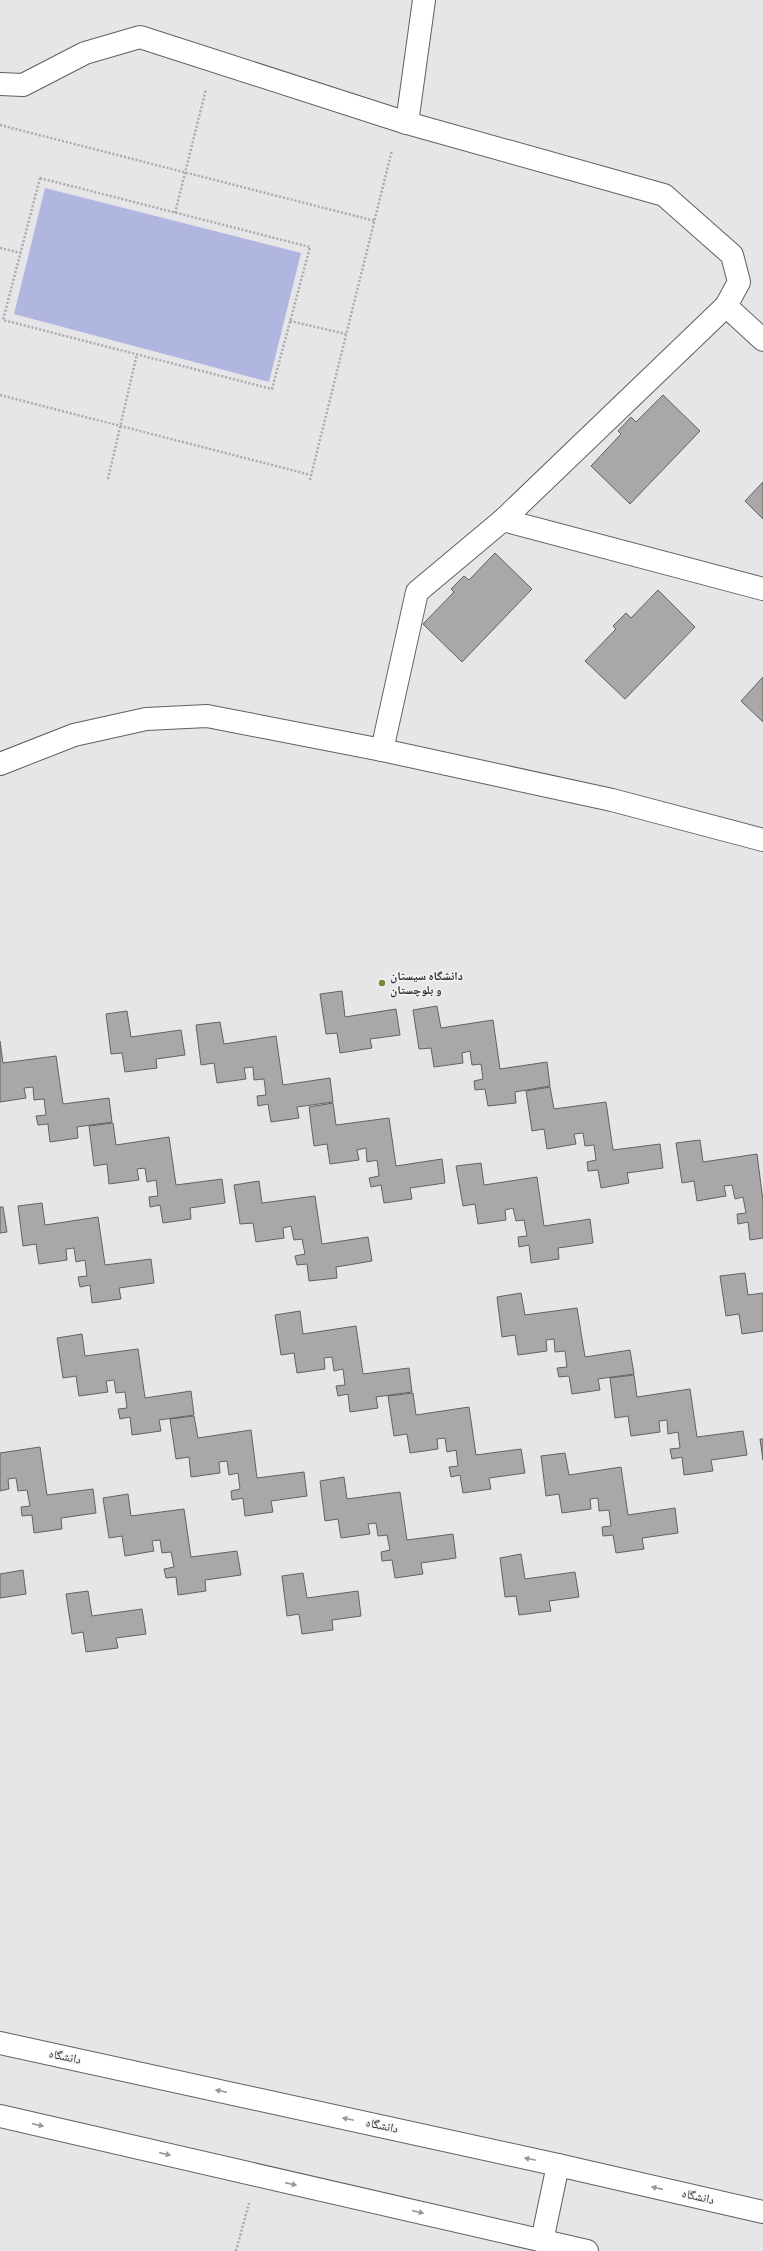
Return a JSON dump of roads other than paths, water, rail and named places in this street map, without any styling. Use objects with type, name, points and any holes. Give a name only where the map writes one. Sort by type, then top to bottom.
[{"type":"street","points":[[404,122],[424,0]]},
{"type":"street","points":[[0,84],[23,85],[85,53],[140,37],[404,122],[664,195],[732,255],[739,282],[726,306],[503,520],[418,592],[382,750]]},
{"type":"street","points":[[726,306],[763,340]]},
{"type":"street","points":[[503,520],[763,589]]},
{"type":"street","points":[[0,764],[74,734],[146,719],[207,716],[382,750],[612,800],[763,840]]},
{"type":"street","name":"دانشگاه","points":[[0,2043],[558,2165],[763,2212]]},
{"type":"street","points":[[0,2116],[587,2251]]},
{"type":"street","points":[[542,2241],[558,2165]]},
{"type":"place","name":"دانشگاه سیستان و بلوچستان","points":[[382,983]]}]
